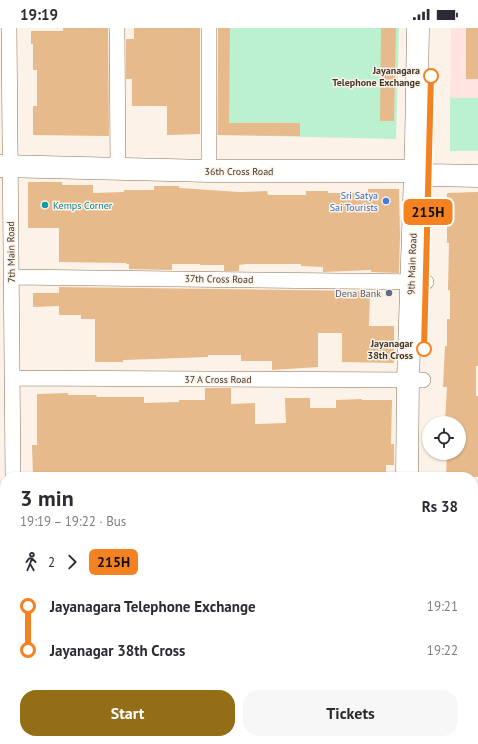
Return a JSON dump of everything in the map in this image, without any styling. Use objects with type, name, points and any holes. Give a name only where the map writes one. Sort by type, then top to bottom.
[{"type":"main road","name":"9th Main Road","points":[[418,28],[422,168]]},
{"type":"main road","name":"9th Main Road","points":[[407,472],[416,380],[422,168],[432,28]]},
{"type":"main road","name":"36th Cross Road","points":[[5,161],[209,166],[422,168],[478,165]]},
{"type":"main road","name":"36th Cross Road","points":[[422,168],[478,176]]},
{"type":"main road","name":"9th Main Road","points":[[416,380],[421,472]]},
{"type":"street","name":"7th Main Road","points":[[9,28],[5,161],[11,278],[13,472]]},
{"type":"street","points":[[117,28],[118,163]]},
{"type":"street","points":[[209,28],[209,166]]},
{"type":"street","name":"37th Cross Road","points":[[11,278],[419,281]]},
{"type":"street","name":"37 A Cross Road","points":[[12,378],[416,380]]},
{"type":"shaded area","points":[[451,28],[478,28],[478,98],[450,98]]},
{"type":"green space","points":[[218,28],[399,28],[396,139],[217,135]]},
{"type":"green space","points":[[450,98],[478,98],[478,151],[450,151]]},
{"type":"building","points":[[63,28],[108,28],[109,136],[33,135],[33,106],[37,106],[37,70],[33,70],[33,44],[31,44],[31,31],[63,31]]},
{"type":"building","points":[[134,28],[200,28],[200,134],[167,135],[167,106],[132,106],[132,79],[126,79],[126,39],[134,39]]},
{"type":"building","points":[[218,28],[230,28],[229,123],[300,123],[300,136],[218,135]]},
{"type":"building","points":[[381,28],[396,28],[394,121],[380,121]]},
{"type":"building","points":[[466,28],[478,28],[478,79],[466,79]]},
{"type":"building","points":[[28,182],[62,182],[62,185],[93,185],[93,193],[124,192],[124,190],[154,190],[154,186],[179,186],[179,188],[239,192],[267,191],[268,195],[306,195],[306,191],[328,191],[328,193],[368,193],[368,189],[399,189],[399,273],[371,272],[371,270],[323,272],[323,267],[301,266],[301,264],[246,264],[239,265],[239,271],[224,271],[224,265],[172,264],[172,270],[129,269],[129,264],[126,263],[59,262],[59,228],[28,228]]},
{"type":"building","points":[[478,192],[478,366],[476,366],[476,396],[478,396],[478,472],[446,472],[447,460],[466,460],[466,416],[445,416],[447,387],[443,387],[445,346],[447,346],[447,319],[450,319],[450,290],[448,290],[449,243],[447,243],[447,193]]},
{"type":"building","points":[[59,287],[370,291],[369,326],[394,326],[394,363],[342,362],[342,333],[318,333],[318,367],[272,370],[272,361],[241,361],[241,355],[208,355],[208,357],[123,360],[123,362],[95,362],[95,319],[81,319],[81,315],[59,315],[59,306],[33,307],[33,293],[59,293]]},
{"type":"building","points":[[205,388],[231,388],[231,404],[255,403],[255,424],[286,423],[285,398],[310,398],[310,408],[336,408],[336,400],[392,400],[391,444],[394,444],[394,465],[386,465],[386,472],[33,472],[32,445],[37,445],[37,394],[68,393],[68,395],[96,395],[97,397],[144,397],[144,403],[179,402],[179,400],[205,400]]},
{"type":"bus line","name":"215H","points":[[424,349],[431,76]]},
{"type":"place","name":"Jayanagara Telephone Exchange","points":[[431,76]]},
{"type":"place","name":"Sri Satya Sai Tourists","points":[[386,201]]},
{"type":"place","name":"Kemps Corner","points":[[45,205]]},
{"type":"place","name":"Dena Bank","points":[[389,293]]},
{"type":"place","name":"Jayanagar 38th Cross","points":[[424,349]]}]
